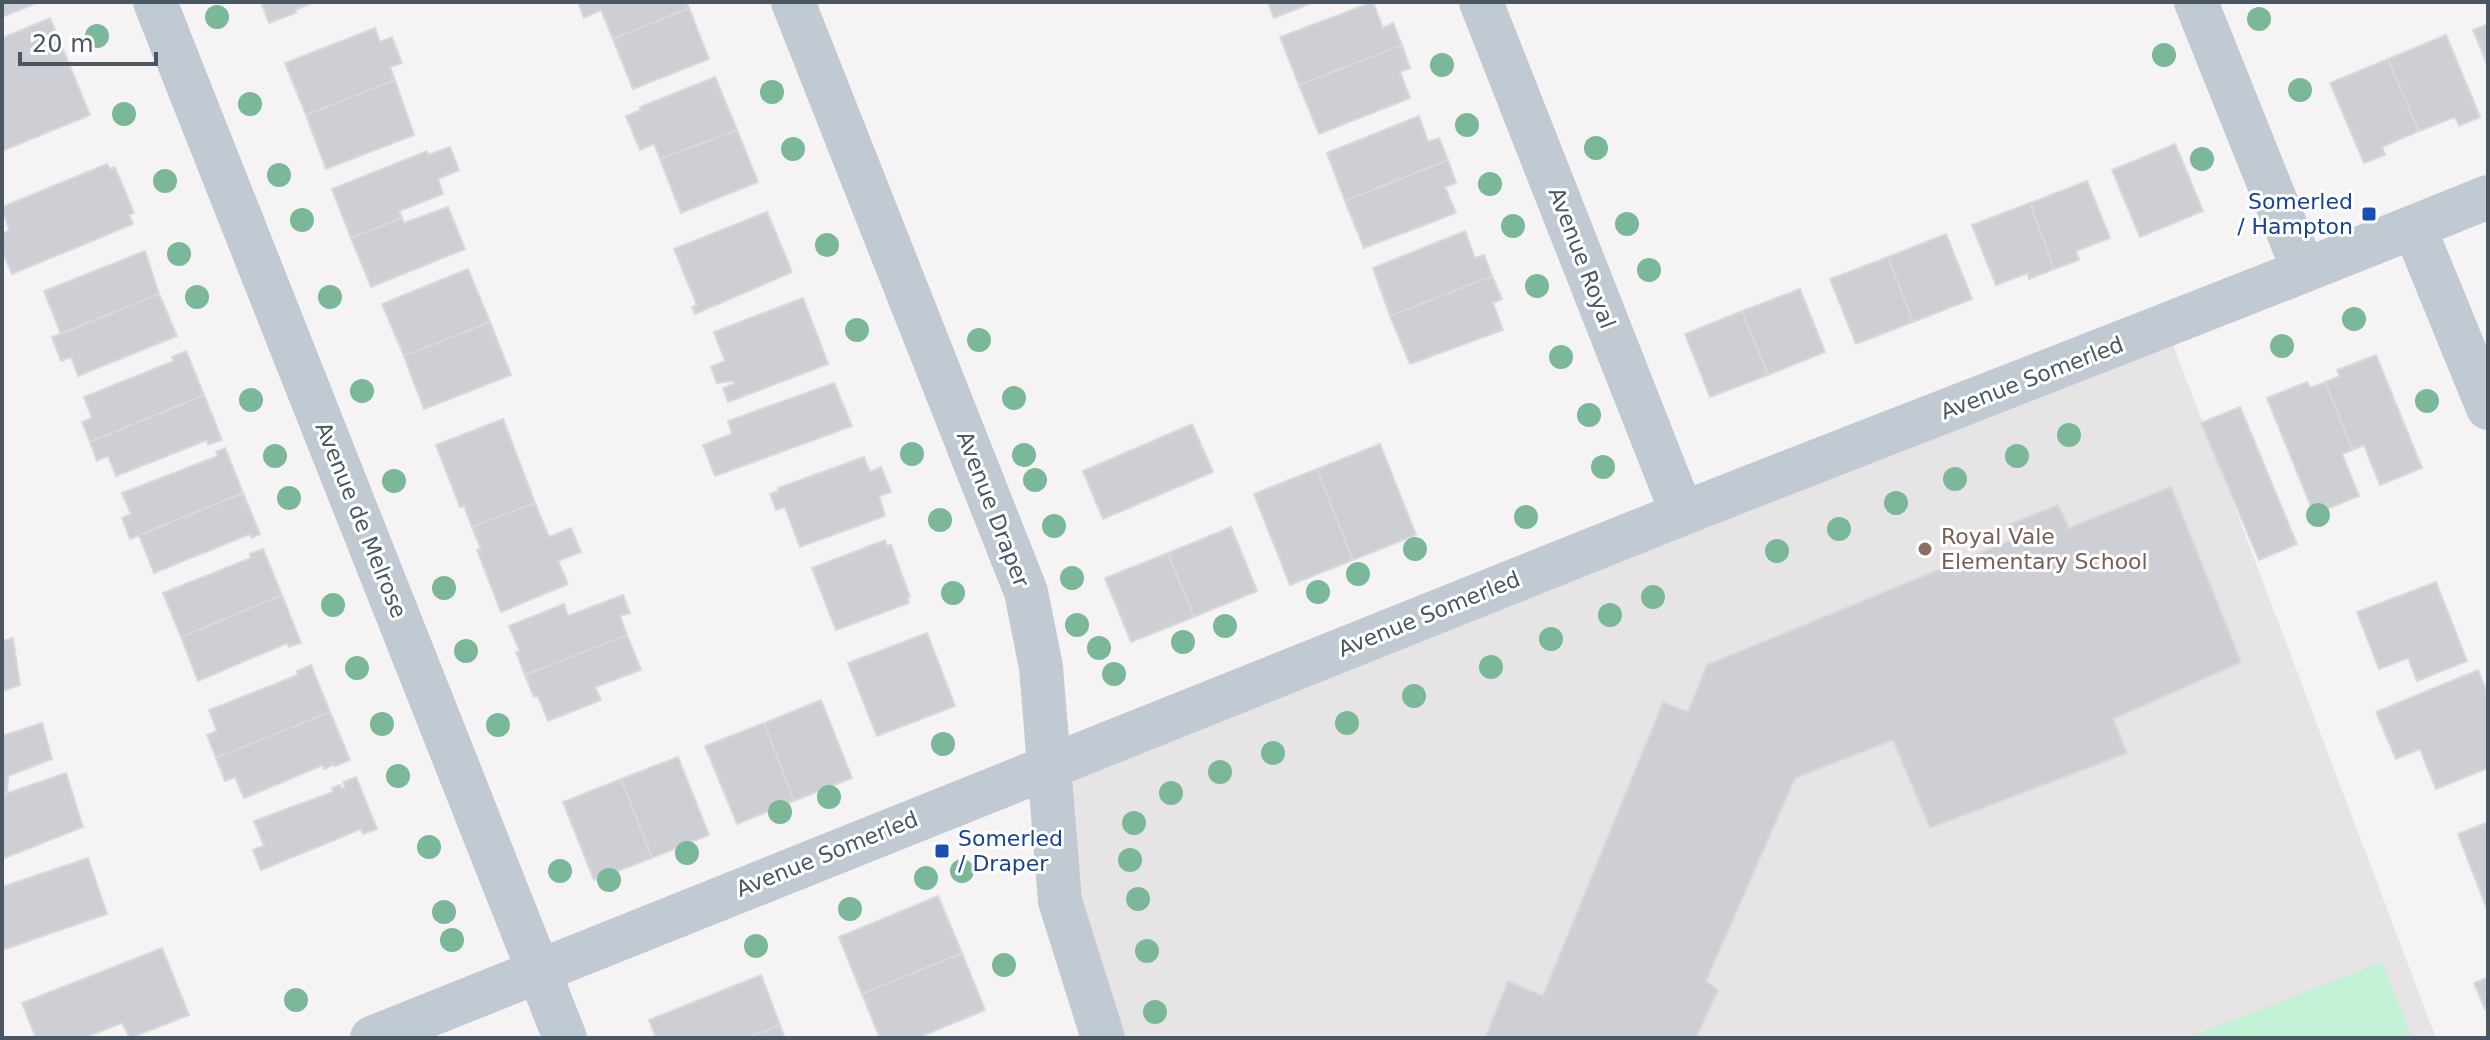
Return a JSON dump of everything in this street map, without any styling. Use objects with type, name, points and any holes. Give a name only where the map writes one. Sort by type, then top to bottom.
[{"type":"street","name":"Avenue de Melrose","points":[[155,2],[565,1038]]},
{"type":"street","name":"Avenue Draper","points":[[793,2],[1026,592],[1041,667],[1060,901],[1103,1038]]},
{"type":"street","name":"Avenue Royal","points":[[1481,2],[1682,513]]},
{"type":"street","points":[[2196,2],[2303,269]]},
{"type":"street","name":"Avenue Somerled","points":[[372,1038],[1682,513],[2166,326],[2488,197]]},
{"type":"street","points":[[2414,227],[2488,408]]},
{"type":"shaded area","name":"Royal Vale Elementary School","points":[[2166,326],[2436,1038],[1123,1038],[1073,908],[1051,765]]},
{"type":"green space","points":[[2382,962],[2412,1038],[2187,1038]]},
{"type":"building","points":[[2,2],[39,2],[2,17]]},
{"type":"building","points":[[261,2],[314,2],[269,23]]},
{"type":"building","points":[[578,2],[686,2],[689,8],[613,39],[601,10],[584,18]]},
{"type":"building","points":[[1268,2],[1314,2],[1274,18]]},
{"type":"building","points":[[1373,2],[1383,28],[1393,23],[1402,45],[1299,85],[1280,37]]},
{"type":"building","points":[[689,8],[709,59],[633,89],[613,39]]},
{"type":"building","points":[[50,18],[90,115],[2,151],[2,38]]},
{"type":"building","points":[[2488,24],[2488,66],[2473,30]]},
{"type":"building","points":[[375,28],[380,42],[392,37],[402,63],[390,67],[395,80],[306,115],[285,63]]},
{"type":"building","points":[[2446,35],[2480,117],[2459,126],[2455,117],[2419,131],[2388,59]]},
{"type":"building","points":[[1402,45],[1410,68],[1400,72],[1410,98],[1319,134],[1299,85]]},
{"type":"building","points":[[2388,59],[2419,131],[2382,147],[2385,155],[2364,163],[2330,83]]},
{"type":"building","points":[[715,77],[737,130],[660,159],[654,144],[640,150],[626,116],[641,110],[640,107]]},
{"type":"building","points":[[395,80],[414,135],[326,169],[306,115]]},
{"type":"building","points":[[1419,116],[1428,142],[1439,138],[1448,160],[1345,201],[1327,153]]},
{"type":"building","points":[[737,130],[758,182],[681,213],[660,159]]},
{"type":"building","points":[[2175,144],[2203,211],[2140,237],[2112,170]]},
{"type":"building","points":[[450,147],[459,170],[438,179],[443,194],[399,211],[402,218],[351,238],[332,189],[427,151],[428,155]]},
{"type":"building","points":[[1448,160],[1456,183],[1445,187],[1456,213],[1364,248],[1345,201]]},
{"type":"building","points":[[107,164],[110,169],[115,167],[134,213],[129,215],[133,224],[12,274],[2,250],[2,234],[9,230],[2,207]]},
{"type":"building","points":[[2087,181],[2110,238],[2076,251],[2079,260],[2054,269],[2030,203]]},
{"type":"building","points":[[2030,203],[2054,269],[2029,279],[2028,273],[1996,285],[1972,225]]},
{"type":"building","points":[[448,207],[465,249],[371,287],[351,238],[402,218],[404,223]]},
{"type":"building","points":[[767,212],[792,272],[695,314],[692,307],[697,305],[674,249]]},
{"type":"building","points":[[1465,231],[1475,258],[1484,255],[1492,276],[1390,316],[1373,268]]},
{"type":"building","points":[[1946,234],[1972,299],[1913,322],[1888,257]]},
{"type":"building","points":[[145,251],[159,294],[61,334],[44,291]]},
{"type":"building","points":[[1888,257],[1913,322],[1856,344],[1830,279]]},
{"type":"building","points":[[468,269],[490,322],[404,356],[382,304]]},
{"type":"building","points":[[1492,276],[1502,299],[1493,303],[1503,330],[1410,364],[1390,316]]},
{"type":"building","points":[[1800,289],[1825,352],[1768,375],[1742,311]]},
{"type":"building","points":[[159,294],[177,336],[78,376],[71,357],[61,361],[52,337]]},
{"type":"building","points":[[803,298],[828,364],[728,402],[723,388],[734,384],[733,381],[717,383],[711,367],[725,361],[714,332]]},
{"type":"building","points":[[1742,311],[1768,375],[1710,397],[1685,334]]},
{"type":"building","points":[[490,322],[511,375],[424,409],[404,356]]},
{"type":"building","points":[[186,351],[204,395],[90,442],[82,422],[92,418],[84,397],[174,361],[172,357]]},
{"type":"building","points":[[2376,355],[2422,468],[2380,485],[2364,445],[2353,450],[2325,382],[2340,376],[2337,370]]},
{"type":"building","points":[[2307,382],[2310,388],[2325,382],[2353,450],[2342,454],[2359,496],[2314,514],[2267,398]]},
{"type":"building","points":[[834,383],[852,426],[715,476],[703,445],[732,434],[728,421]]},
{"type":"building","points":[[204,395],[222,440],[208,445],[207,440],[116,476],[108,456],[97,461],[90,442]]},
{"type":"building","points":[[2240,407],[2297,544],[2259,560],[2201,423]]},
{"type":"building","points":[[503,419],[535,503],[472,527],[464,506],[460,507],[436,445]]},
{"type":"building","points":[[1192,424],[1213,472],[1103,519],[1083,471]]},
{"type":"building","points":[[1380,444],[1416,535],[1353,560],[1317,469]]},
{"type":"building","points":[[225,448],[243,493],[130,539],[122,518],[131,514],[122,493],[218,456],[216,452]]},
{"type":"building","points":[[864,457],[870,472],[881,467],[891,492],[879,496],[885,516],[800,547],[785,507],[776,510],[770,494],[778,488]]},
{"type":"building","points":[[1317,469],[1353,560],[1290,585],[1254,494]]},
{"type":"building","points":[[2171,487],[2241,662],[2113,719],[2127,753],[1930,828],[1893,740],[1795,778],[1706,981],[1718,990],[1696,1038],[1485,1038],[1508,981],[1543,996],[1663,702],[1688,712],[1707,665],[2011,540],[2005,526],[2058,505],[2069,528]]},
{"type":"building","points":[[243,493],[260,534],[252,538],[250,534],[154,573],[139,535]]},
{"type":"building","points":[[535,503],[549,537],[571,528],[581,552],[558,561],[568,584],[501,612],[477,550],[481,549],[472,527]]},
{"type":"building","points":[[1231,527],[1257,591],[1194,617],[1168,553]]},
{"type":"building","points":[[885,540],[887,546],[891,545],[910,597],[907,598],[909,603],[836,630],[812,568]]},
{"type":"building","points":[[263,549],[282,595],[181,637],[163,593],[251,558],[250,554]]},
{"type":"building","points":[[1168,553],[1194,617],[1131,642],[1105,578]]},
{"type":"building","points":[[2436,582],[2467,661],[2417,681],[2408,658],[2379,669],[2357,612]]},
{"type":"building","points":[[282,595],[301,643],[289,647],[287,643],[198,681],[181,637]]},
{"type":"building","points":[[623,595],[630,613],[620,616],[627,635],[525,675],[516,652],[520,651],[509,626],[564,604],[568,616]]},
{"type":"building","points":[[927,633],[955,706],[877,736],[848,663]]},
{"type":"building","points":[[627,635],[641,670],[595,687],[601,700],[548,721],[525,675]]},
{"type":"building","points":[[13,638],[20,685],[2,691],[2,641]]},
{"type":"building","points":[[311,665],[330,712],[216,758],[207,735],[217,731],[209,710],[298,675],[297,671]]},
{"type":"building","points":[[2478,670],[2488,695],[2488,768],[2436,789],[2420,749],[2396,759],[2376,712]]},
{"type":"building","points":[[821,700],[852,778],[794,801],[764,723]]},
{"type":"building","points":[[330,712],[350,760],[335,766],[331,762],[333,765],[324,769],[323,765],[244,798],[235,777],[225,781],[216,758]]},
{"type":"building","points":[[42,723],[52,759],[8,776],[7,794],[2,795],[2,736]]},
{"type":"building","points":[[764,723],[794,801],[737,824],[705,746]]},
{"type":"building","points":[[678,757],[709,835],[652,858],[621,779]]},
{"type":"building","points":[[66,773],[83,827],[2,859],[2,795]]},
{"type":"building","points":[[356,777],[377,829],[363,834],[361,829],[261,870],[253,850],[264,846],[254,821],[333,792],[332,788],[340,785],[342,789],[345,787],[343,782]]},
{"type":"building","points":[[621,779],[652,858],[594,880],[563,802]]},
{"type":"building","points":[[2488,822],[2488,912],[2458,834]]},
{"type":"building","points":[[88,858],[107,914],[2,950],[2,887]]},
{"type":"building","points":[[938,896],[962,953],[862,994],[839,937]]},
{"type":"building","points":[[162,948],[189,1015],[130,1038],[122,1023],[83,1038],[36,1038],[22,1003]]},
{"type":"building","points":[[962,953],[985,1010],[917,1038],[880,1038],[862,994]]},
{"type":"building","points":[[761,975],[780,1025],[747,1038],[656,1038],[649,1020]]},
{"type":"building","points":[[2488,977],[2488,1008],[2485,1009],[2474,983]]},
{"type":"building","points":[[780,1025],[785,1038],[747,1038]]},
{"type":"place","name":"Somerled / Hampton","points":[[2369,214]]},
{"type":"place","name":"Royal Vale Elementary School","points":[[1925,549]]},
{"type":"place","name":"Somerled / Draper","points":[[942,851]]}]
